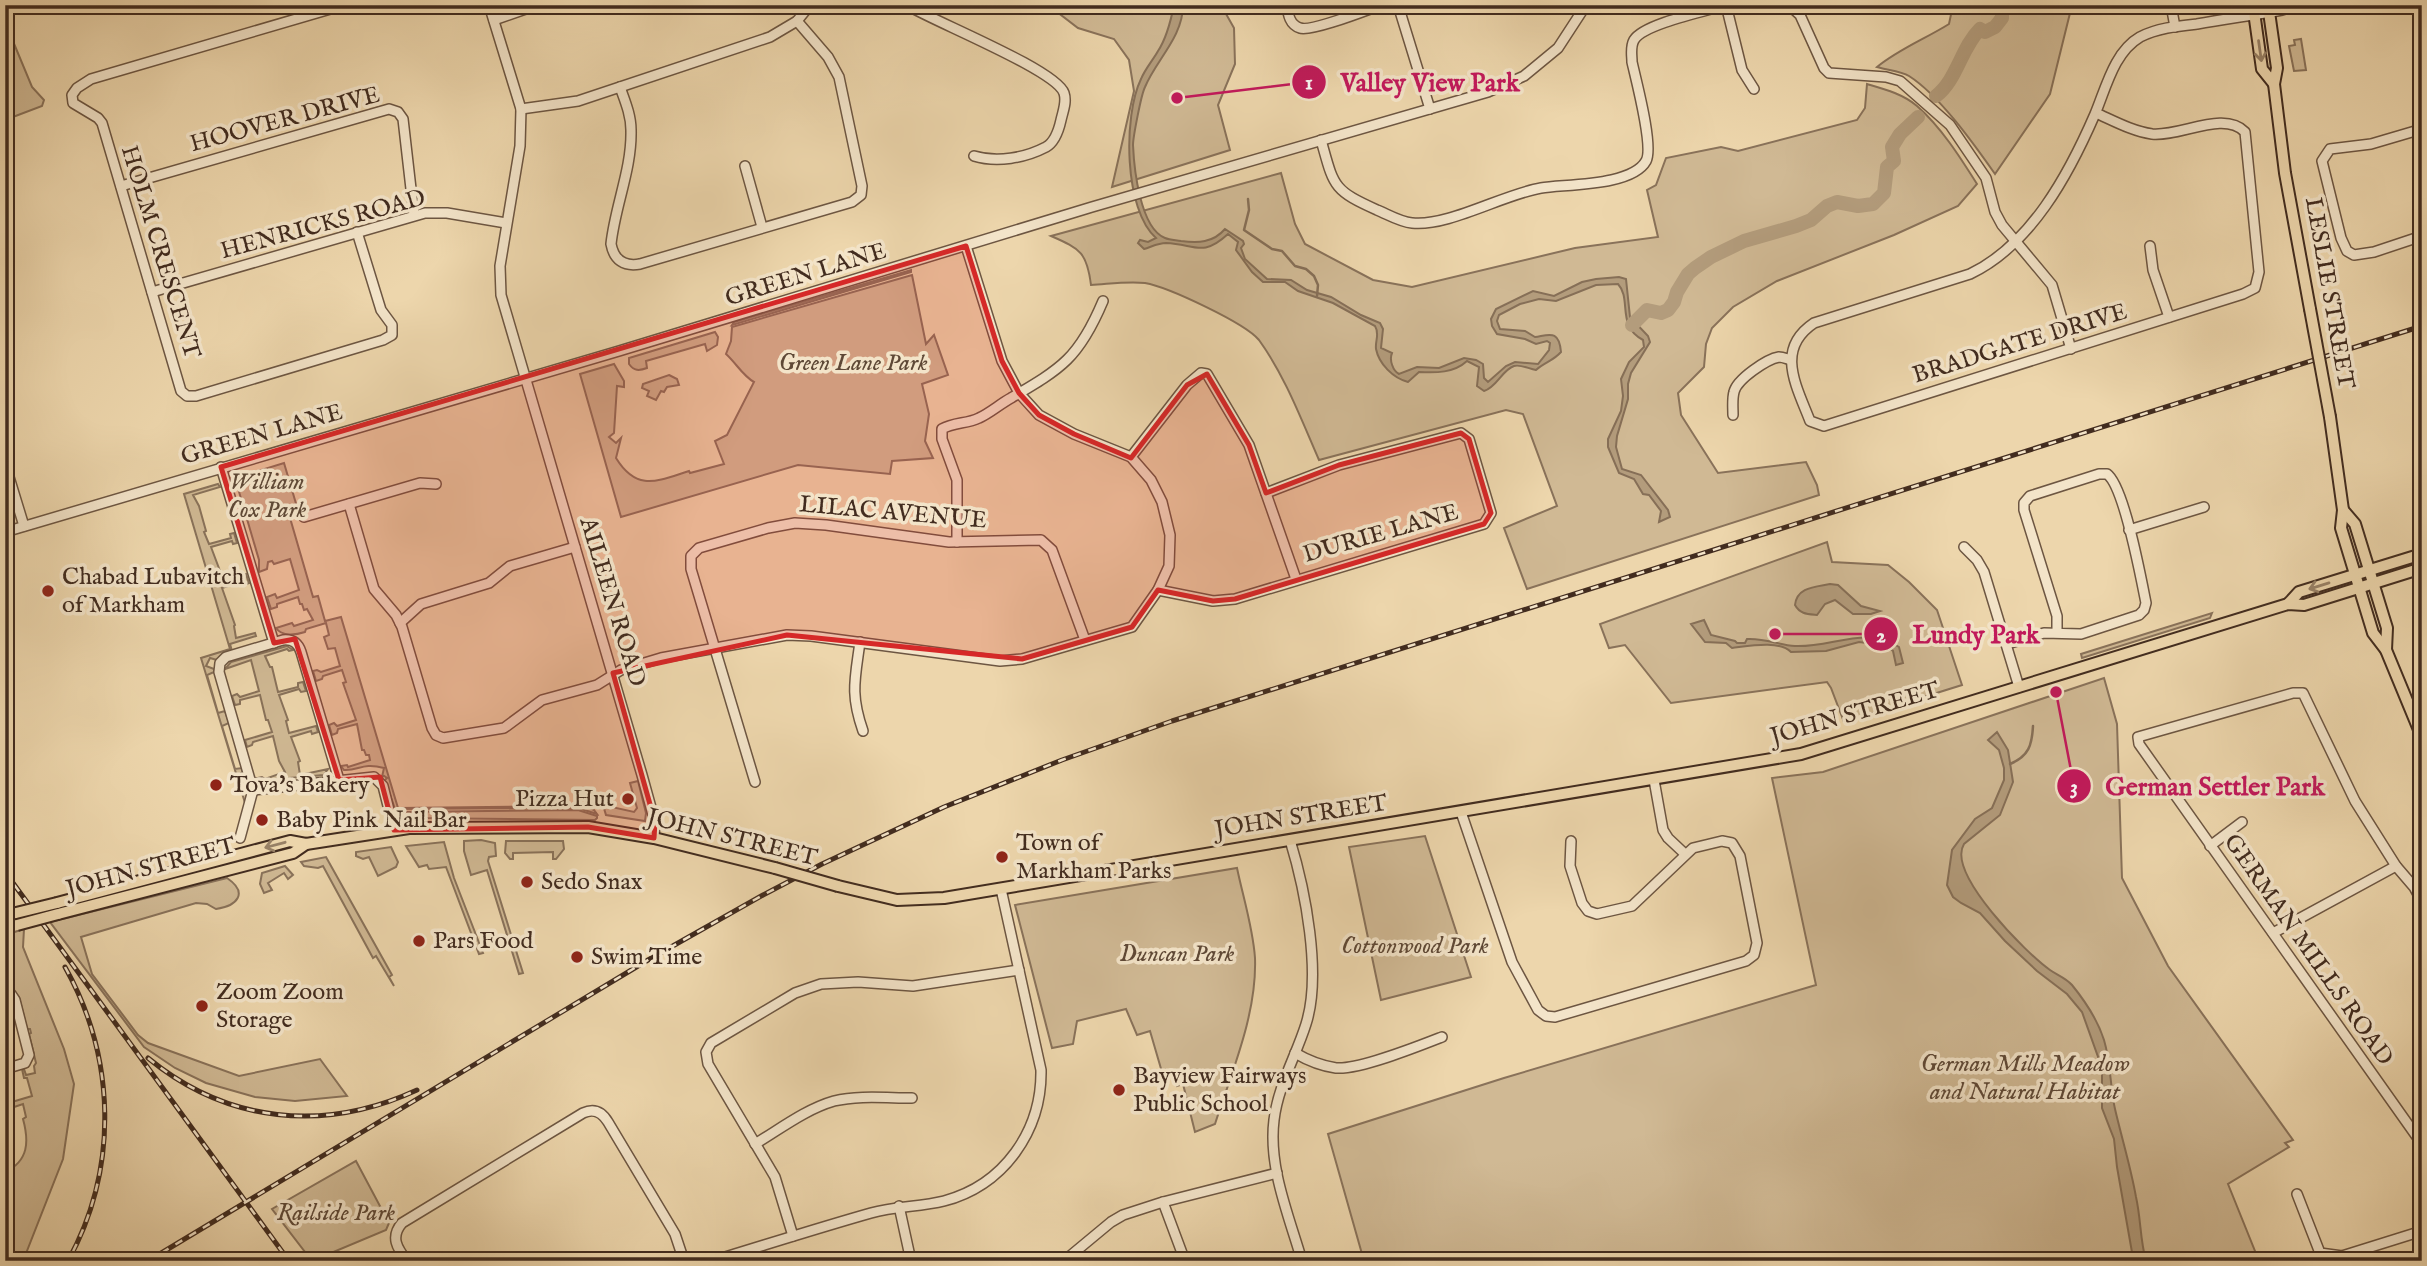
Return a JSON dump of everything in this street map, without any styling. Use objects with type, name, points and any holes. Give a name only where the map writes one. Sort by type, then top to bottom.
[{"type":"main road","name":"LESLIE STREET","points":[[2268,9],[2277,68],[2274,84],[2285,173],[2330,416],[2343,510],[2341,528],[2373,633],[2386,650]]},
{"type":"main road","name":"LESLIE STREET","points":[[2254,10],[2262,69],[2274,84]]},
{"type":"main road","name":"LESLIE STREET","points":[[2343,510],[2355,524],[2387,628],[2386,650]]},
{"type":"main road","name":"JOHN STREET","points":[[2288,604],[2299,592],[2422,554]]},
{"type":"main road","name":"JOHN STREET","points":[[5,928],[13,918],[57,909],[290,841],[306,844],[423,828],[589,827],[654,838],[881,898],[911,901],[944,898],[1801,754],[2288,604],[2304,605],[2422,568]]},
{"type":"main road","points":[[2386,650],[2422,737]]},
{"type":"street","name":"HOLM CRESCENT","points":[[344,5],[91,79],[77,88],[72,95],[74,103],[102,123],[181,391],[187,396],[196,396],[392,335],[392,325],[381,310],[357,232]]},
{"type":"street","name":"AILEEN ROAD","points":[[489,5],[521,109],[520,146],[500,266],[501,295],[614,674],[655,822],[654,838]]},
{"type":"street","points":[[494,20],[537,5]]},
{"type":"street","points":[[521,109],[578,101],[770,37],[797,21],[810,5]]},
{"type":"street","points":[[907,5],[1022,62],[1057,82],[1064,93],[1065,104],[1060,125],[1051,144],[1041,150],[999,160],[989,161],[974,156]]},
{"type":"street","points":[[1287,5],[1289,18],[1294,24],[1307,29],[1381,5]]},
{"type":"street","points":[[1398,5],[1430,109]]},
{"type":"street","name":"GREEN LANE","points":[[5,531],[525,379],[1173,183],[1488,92],[1524,76],[1558,48],[1586,5]]},
{"type":"street","points":[[1321,140],[1331,174],[1339,189],[1350,198],[1399,220],[1424,223],[1538,188],[1630,175],[1643,166],[1650,151],[1631,47],[1634,40],[1646,30],[1726,5],[1742,69],[1754,89]]},
{"type":"street","points":[[1789,5],[1800,15],[1824,68],[1829,73],[1886,77],[1900,81],[1950,125],[1986,178],[1995,212],[2014,242],[2052,285],[2071,349]]},
{"type":"street","points":[[2171,5],[2175,27]]},
{"type":"street","points":[[1733,415],[1733,393],[1746,377],[1769,361],[1781,357],[1791,360],[1798,334],[1814,323],[1970,274],[1989,265],[2014,242],[2052,196],[2082,143],[2114,68],[2125,49],[2142,36],[2254,10],[2299,5]]},
{"type":"street","points":[[620,87],[629,113],[631,130],[626,174],[611,240],[612,252],[624,263],[636,265],[852,202],[861,195],[863,189],[839,77],[828,57],[797,21]]},
{"type":"street","name":"HOOVER DRIVE","points":[[121,186],[389,109],[398,112],[403,119],[414,215]]},
{"type":"street","name":"BRADGATE DRIVE","points":[[1791,360],[1801,400],[1810,421],[1824,426],[2255,288],[2259,272],[2245,132],[2238,125],[2224,122],[2183,131],[2152,134],[2131,129],[2096,113]]},
{"type":"street","points":[[2422,129],[2371,144],[2329,149],[2322,161],[2341,238],[2347,251],[2354,255],[2374,252],[2422,236]]},
{"type":"street","points":[[745,166],[762,228]]},
{"type":"street","name":"HENRICKS ROAD","points":[[152,292],[414,215],[447,213],[506,223]]},
{"type":"street","points":[[349,504],[374,589],[400,623],[432,728],[436,735],[443,738],[504,728],[538,702],[597,685],[614,674],[667,657],[787,635],[1000,661],[1041,654],[1132,627],[1158,590],[1169,566],[1170,534],[1162,502],[1151,480],[1131,457],[1074,434],[1039,415],[1020,393],[1002,361],[966,246]]},
{"type":"street","points":[[2150,246],[2153,270],[2169,317]]},
{"type":"street","points":[[957,542],[957,480],[942,439],[942,429],[977,419],[1057,371],[1080,347],[1103,302]]},
{"type":"street","points":[[1131,457],[1187,385],[1201,373],[1208,374],[1250,445],[1296,579]]},
{"type":"street","name":"DURIE LANE","points":[[1158,590],[1213,601],[1235,598],[1484,524],[1491,513],[1469,439],[1461,433],[1339,466],[1266,493]]},
{"type":"street","points":[[5,464],[24,526]]},
{"type":"street","points":[[221,467],[274,643]]},
{"type":"street","points":[[2007,644],[2044,633],[2081,634],[2143,612],[2146,603],[2129,530],[2114,481],[2107,474],[2033,495],[2026,500],[2024,510],[2057,616],[2057,633]]},
{"type":"street","points":[[304,517],[421,483],[436,484]]},
{"type":"street","points":[[2129,530],[2204,507]]},
{"type":"street","name":"LILAC AVENUE","points":[[755,782],[690,566],[691,556],[699,548],[768,527],[795,523],[957,542],[1038,540],[1052,550],[1085,640]]},
{"type":"street","points":[[400,623],[421,604],[489,583],[510,566],[575,547]]},
{"type":"street","points":[[1965,547],[1984,572],[2020,687]]},
{"type":"street","points":[[240,838],[253,790],[219,674],[219,666],[226,657],[290,640],[297,644],[339,780]]},
{"type":"street","points":[[860,642],[853,692],[863,730]]},
{"type":"street","name":"GERMAN MILLS ROAD","points":[[2396,866],[2355,801],[2303,693],[2293,693],[2138,737],[2139,744],[2210,846],[2422,1144]]},
{"type":"street","points":[[253,790],[371,777],[381,781],[394,830]]},
{"type":"street","points":[[1654,780],[1663,830],[1685,854]]},
{"type":"street","points":[[1461,812],[1512,962],[1539,1012],[1549,1017],[1746,961],[1754,955],[1757,943],[1737,849],[1730,842],[1722,841],[1696,847],[1685,854],[1632,906],[1595,914],[1584,906],[1575,880],[1570,862],[1571,841]]},
{"type":"street","points":[[2210,846],[2242,821]]},
{"type":"street","points":[[1290,840],[1310,939],[1313,970],[1311,1003],[1306,1024],[1279,1097],[1273,1122],[1277,1173],[1302,1261]]},
{"type":"street","points":[[2273,933],[2396,866],[2414,887],[2422,902]]},
{"type":"street","points":[[712,1261],[899,1206],[942,1202],[980,1186],[1002,1169],[1025,1138],[1037,1106],[1041,1070],[1001,889]]},
{"type":"street","points":[[793,1236],[775,1177],[708,1064],[706,1052],[715,1040],[795,993],[821,984],[858,982],[912,986],[1020,970]]},
{"type":"street","points":[[5,992],[15,999],[29,1055],[25,1063],[5,1069]]},
{"type":"street","points":[[1295,1053],[1325,1065],[1349,1067],[1418,1047],[1442,1037]]},
{"type":"street","points":[[755,1144],[831,1102],[912,1098]]},
{"type":"street","points":[[407,1261],[395,1239],[396,1230],[402,1223],[583,1113],[592,1111],[601,1113],[608,1122],[675,1234],[684,1261]]},
{"type":"street","points":[[1063,1261],[1123,1215],[1277,1173]]},
{"type":"street","points":[[2297,1194],[2320,1253],[2342,1256],[2422,1231]]},
{"type":"street","points":[[1163,1202],[1185,1261]]},
{"type":"street","points":[[899,1206],[911,1261]]},
{"type":"highlighted area","points":[[966,246],[1002,361],[1019,393],[1039,415],[1074,434],[1131,458],[1187,385],[1207,374],[1249,445],[1266,493],[1339,465],[1461,433],[1469,439],[1491,513],[1484,524],[1235,599],[1213,601],[1158,590],[1132,627],[1022,659],[787,635],[613,673],[655,822],[654,838],[588,827],[394,830],[380,777],[339,780],[295,639],[274,643],[221,467]]},
{"type":"green space","points":[[1048,5],[1221,5],[1234,28],[1235,64],[1218,105],[1230,150],[1112,187],[1134,91],[1129,60],[1114,39],[1078,28]]},
{"type":"green space","points":[[1953,5],[2072,5],[2050,94],[1995,174],[1955,121],[1920,84],[1906,74],[1877,67],[1903,49],[1949,24]]},
{"type":"green space","points":[[5,22],[32,87],[44,100],[42,106],[5,120]]},
{"type":"green space","points":[[2301,39],[2306,70],[2294,71],[2289,46],[2295,45],[2294,40]]},
{"type":"green space","points":[[1867,84],[1900,95],[1926,114],[1977,184],[1958,206],[1894,235],[1777,281],[1733,307],[1712,328],[1706,344],[1704,367],[1678,393],[1681,415],[1718,473],[1806,462],[1819,495],[1527,589],[1504,528],[1557,506],[1523,414],[1506,410],[1319,460],[1277,368],[1259,340],[1251,333],[1205,307],[1156,286],[1132,282],[1091,285],[1081,253],[1051,236],[1281,173],[1295,224],[1305,244],[1373,280],[1412,287],[1575,248],[1658,237],[1647,190],[1656,185],[1666,158],[1721,147],[1738,151],[1857,120],[1865,108]]},
{"type":"green space","points":[[911,272],[732,325],[734,322]]},
{"type":"green space","name":"Green Lane Park","points":[[912,275],[926,344],[934,335],[948,375],[922,384],[929,414],[925,441],[933,458],[892,461],[890,474],[798,465],[621,517],[580,374],[614,364],[624,381],[624,387],[617,386],[614,433],[609,437],[616,443],[621,438],[616,458],[632,476],[640,480],[657,480],[724,464],[715,441],[727,435],[754,382],[726,354],[732,327]]},
{"type":"green space","points":[[715,332],[718,337],[717,345],[707,351],[705,344],[646,361],[647,368],[642,370],[629,364],[629,358]]},
{"type":"green space","points":[[669,375],[677,379],[679,385],[667,387],[656,400],[647,396],[649,391],[642,388],[643,384]]},
{"type":"green space","name":"William Cox Park","points":[[284,463],[297,507],[288,511],[313,597],[318,596],[325,621],[341,617],[398,808],[586,806],[597,814],[578,808],[395,809],[385,780],[387,778],[382,777],[384,768],[366,766],[344,770],[341,766],[348,767],[370,760],[369,755],[362,750],[357,724],[338,729],[337,733],[332,735],[329,725],[334,723],[337,726],[356,720],[343,683],[346,682],[342,670],[316,681],[313,671],[321,672],[340,666],[335,648],[328,649],[324,637],[329,635],[326,623],[293,634],[282,633],[276,628],[313,620],[307,609],[304,610],[300,604],[298,597],[277,604],[277,607],[271,609],[267,597],[275,594],[277,598],[299,590],[290,559],[274,564],[272,561],[268,562],[267,569],[259,572],[259,560],[235,478]]},
{"type":"green space","points":[[218,484],[220,487],[193,495],[199,506],[209,544],[231,538],[230,534],[234,533],[237,543],[233,544],[232,541],[211,547],[220,571],[221,585],[242,579],[242,575],[246,574],[249,583],[244,581],[222,588],[235,625],[236,638],[255,633],[256,636],[230,644],[232,651],[222,654],[217,660],[210,658],[206,666],[214,669],[214,672],[207,675],[218,713],[225,711],[229,723],[222,726],[235,769],[242,768],[241,773],[248,788],[245,788],[245,792],[248,792],[245,803],[201,658],[230,649],[184,494]]},
{"type":"green space","points":[[1827,542],[1832,562],[1888,565],[1937,610],[1962,685],[1844,722],[1827,682],[1671,703],[1625,645],[1609,648],[1600,624]]},
{"type":"green space","points":[[2212,613],[2210,618],[2082,658],[2081,654]]},
{"type":"green space","points":[[287,646],[293,650],[287,649],[265,656],[272,667],[278,692],[298,687],[298,683],[303,682],[306,691],[301,692],[299,689],[279,695],[288,720],[289,733],[316,726],[318,732],[312,734],[311,731],[291,737],[300,761],[300,775],[328,769],[324,775],[266,780],[263,784],[257,778],[265,779],[285,772],[279,761],[273,736],[253,742],[247,747],[245,740],[272,732],[260,695],[240,700],[240,704],[235,705],[232,696],[237,694],[240,697],[259,691],[251,660],[225,669],[231,662]]},
{"type":"green space","name":"German Mills Meadow and Natural Habitat","points":[[2104,678],[2117,724],[2122,878],[2168,966],[2293,1140],[2285,1143],[2289,1147],[2228,1184],[2259,1261],[1364,1261],[1328,1134],[1504,1078],[1816,985],[1772,778],[1823,772]]},
{"type":"green space","points":[[638,781],[646,813],[645,821],[606,815],[603,805],[634,812],[637,808],[630,783]]},
{"type":"green space","points":[[578,810],[597,818],[405,818],[396,812]]},
{"type":"green space","name":"Cottonwood Park","points":[[1425,836],[1471,977],[1381,1000],[1349,847]]},
{"type":"green space","points":[[464,841],[495,843],[496,856],[489,857],[488,861],[523,973],[519,974],[487,870],[471,875]]},
{"type":"green space","points":[[506,841],[563,841],[564,849],[556,859],[553,859],[553,852],[513,853],[513,859],[510,859],[505,853]]},
{"type":"green space","points":[[444,842],[454,878],[483,953],[479,954],[446,867],[419,867],[406,846]]},
{"type":"green space","points":[[391,847],[398,862],[396,867],[378,876],[369,857],[363,859],[356,856],[356,852]]},
{"type":"green space","points":[[326,857],[392,975],[389,977],[394,986],[376,956],[373,958],[323,866],[304,866],[301,862]]},
{"type":"green space","points":[[285,866],[293,875],[288,879],[284,873],[268,883],[272,890],[264,893],[260,884],[262,873]]},
{"type":"green space","name":"Duncan Park","points":[[1237,868],[1254,947],[1255,979],[1252,1000],[1242,1042],[1215,1124],[1195,1132],[1183,1084],[1177,1086],[1174,1076],[1164,1079],[1150,1031],[1137,1035],[1126,1009],[1077,1021],[1073,1044],[1052,1048],[1015,905]]},
{"type":"green space","points":[[227,878],[238,889],[239,894],[230,905],[216,909],[207,904],[196,903],[81,937],[92,974],[138,1035],[148,1043],[239,1076],[320,1059],[347,1096],[295,1101],[255,1097],[206,1083],[175,1068],[144,1047],[50,922]]},
{"type":"green space","points":[[24,929],[23,947],[64,1049],[74,1084],[63,1159],[23,1261],[5,1261],[5,1172],[23,1156],[26,1135],[23,1119],[26,1117],[23,1104],[5,1110],[5,1104],[32,1096],[22,1069],[26,1075],[35,1073],[36,1063],[30,1029],[27,1029],[19,997],[11,989],[9,980],[5,980],[5,935]]},
{"type":"green space","name":"Railside Park","points":[[356,1161],[389,1223],[386,1230],[312,1261],[272,1209]]},
{"type":"shaded area","points":[[1174,5],[1183,5],[1179,28],[1145,87],[1133,145],[1140,196],[1156,232],[1169,239],[1199,242],[1215,237],[1225,229],[1243,241],[1241,248],[1245,259],[1267,279],[1291,280],[1380,323],[1383,329],[1381,348],[1392,353],[1392,365],[1399,374],[1417,367],[1439,368],[1464,358],[1483,364],[1484,378],[1488,382],[1506,366],[1515,362],[1538,364],[1549,350],[1550,343],[1547,341],[1536,344],[1525,339],[1497,334],[1491,319],[1496,309],[1533,291],[1554,296],[1582,282],[1619,277],[1626,279],[1630,317],[1648,336],[1650,342],[1631,373],[1628,399],[1616,447],[1622,469],[1641,475],[1668,510],[1670,517],[1659,522],[1661,511],[1649,495],[1643,494],[1634,479],[1619,473],[1608,447],[1608,439],[1621,411],[1621,379],[1629,362],[1644,347],[1643,340],[1635,334],[1627,320],[1624,297],[1618,284],[1596,285],[1556,301],[1539,299],[1520,304],[1499,315],[1497,321],[1500,329],[1525,331],[1535,337],[1552,335],[1558,340],[1561,352],[1536,370],[1519,366],[1510,368],[1484,391],[1477,386],[1479,367],[1467,361],[1451,370],[1419,372],[1408,382],[1397,377],[1383,365],[1378,355],[1375,326],[1333,303],[1298,291],[1285,282],[1263,282],[1236,250],[1238,242],[1228,234],[1205,248],[1166,243],[1144,249],[1138,243],[1140,240],[1148,242],[1156,238],[1145,225],[1132,185],[1129,138],[1131,116],[1141,79],[1163,41]]},
{"type":"shaded area","points":[[1830,584],[1838,585],[1861,606],[1880,611],[1853,614],[1835,600],[1825,604],[1817,615],[1802,612],[1795,605],[1796,599],[1803,591]]},
{"type":"shaded area","points":[[1704,620],[1711,635],[1737,643],[1754,639],[1808,646],[1848,639],[1874,638],[1899,647],[1903,663],[1896,665],[1893,651],[1883,645],[1859,642],[1826,651],[1791,652],[1772,645],[1732,648],[1726,643],[1705,642],[1691,624]]},
{"type":"shaded area","points":[[1997,732],[2008,750],[2013,782],[2000,815],[1964,844],[1962,857],[1967,874],[1992,912],[2024,948],[2072,985],[2098,1026],[2104,1040],[2113,1101],[2134,1186],[2146,1261],[2134,1261],[2133,1258],[2114,1139],[2102,1108],[2102,1068],[2082,1012],[2067,994],[2005,941],[1980,913],[1953,897],[1947,885],[1952,850],[1975,819],[1992,808],[2004,780],[1999,750],[1988,740]]},
{"type":"waterway","points":[[1936,96],[1949,81],[1968,45],[1980,29],[1985,32],[1995,27],[2002,18],[2002,5]]},
{"type":"waterway","points":[[1632,325],[1647,310],[1661,313],[1668,310],[1688,274],[1711,257],[1744,241],[1811,220],[1827,206],[1837,202],[1858,206],[1873,204],[1884,193],[1887,167],[1894,161],[1892,147],[1900,134],[1918,117]]},
{"type":"waterway","points":[[1248,199],[1249,210],[1244,230],[1272,249],[1282,251],[1295,266],[1306,269],[1314,276],[1318,285],[1317,296]]},
{"type":"waterway","points":[[2010,764],[2028,749],[2033,726]]},
{"type":"railway","points":[[148,1261],[648,960],[822,864],[944,807],[1062,760],[1172,721],[2422,326]]},
{"type":"railway","points":[[5,872],[289,1261]]},
{"type":"railway","points":[[65,967],[82,1002],[94,1038],[102,1075],[105,1113],[103,1151],[96,1189],[85,1225],[68,1261]]},
{"type":"railway","points":[[148,1058],[178,1080],[210,1096],[243,1108],[277,1114],[312,1116],[347,1112],[382,1104],[417,1090]]},
{"type":"place","name":"Valley View Park","points":[[1177,98]]},
{"type":"place","name":"Chabad Lubavitch of Markham","points":[[48,591]]},
{"type":"place","name":"Lundy Park","points":[[1775,634]]},
{"type":"place","name":"German Settler Park","points":[[2056,692]]},
{"type":"place","name":"Tova's Bakery","points":[[216,785]]},
{"type":"place","name":"Pizza Hut","points":[[628,799]]},
{"type":"place","name":"Baby Pink Nail Bar","points":[[262,820]]},
{"type":"place","name":"Town of Markham Parks","points":[[1002,857]]},
{"type":"place","name":"Sedo Snax","points":[[527,882]]},
{"type":"place","name":"Pars Food","points":[[419,941]]},
{"type":"place","name":"Swim Time","points":[[577,957]]},
{"type":"place","name":"Zoom Zoom Storage","points":[[202,1006]]},
{"type":"place","name":"Bayview Fairways Public School","points":[[1119,1090]]}]
